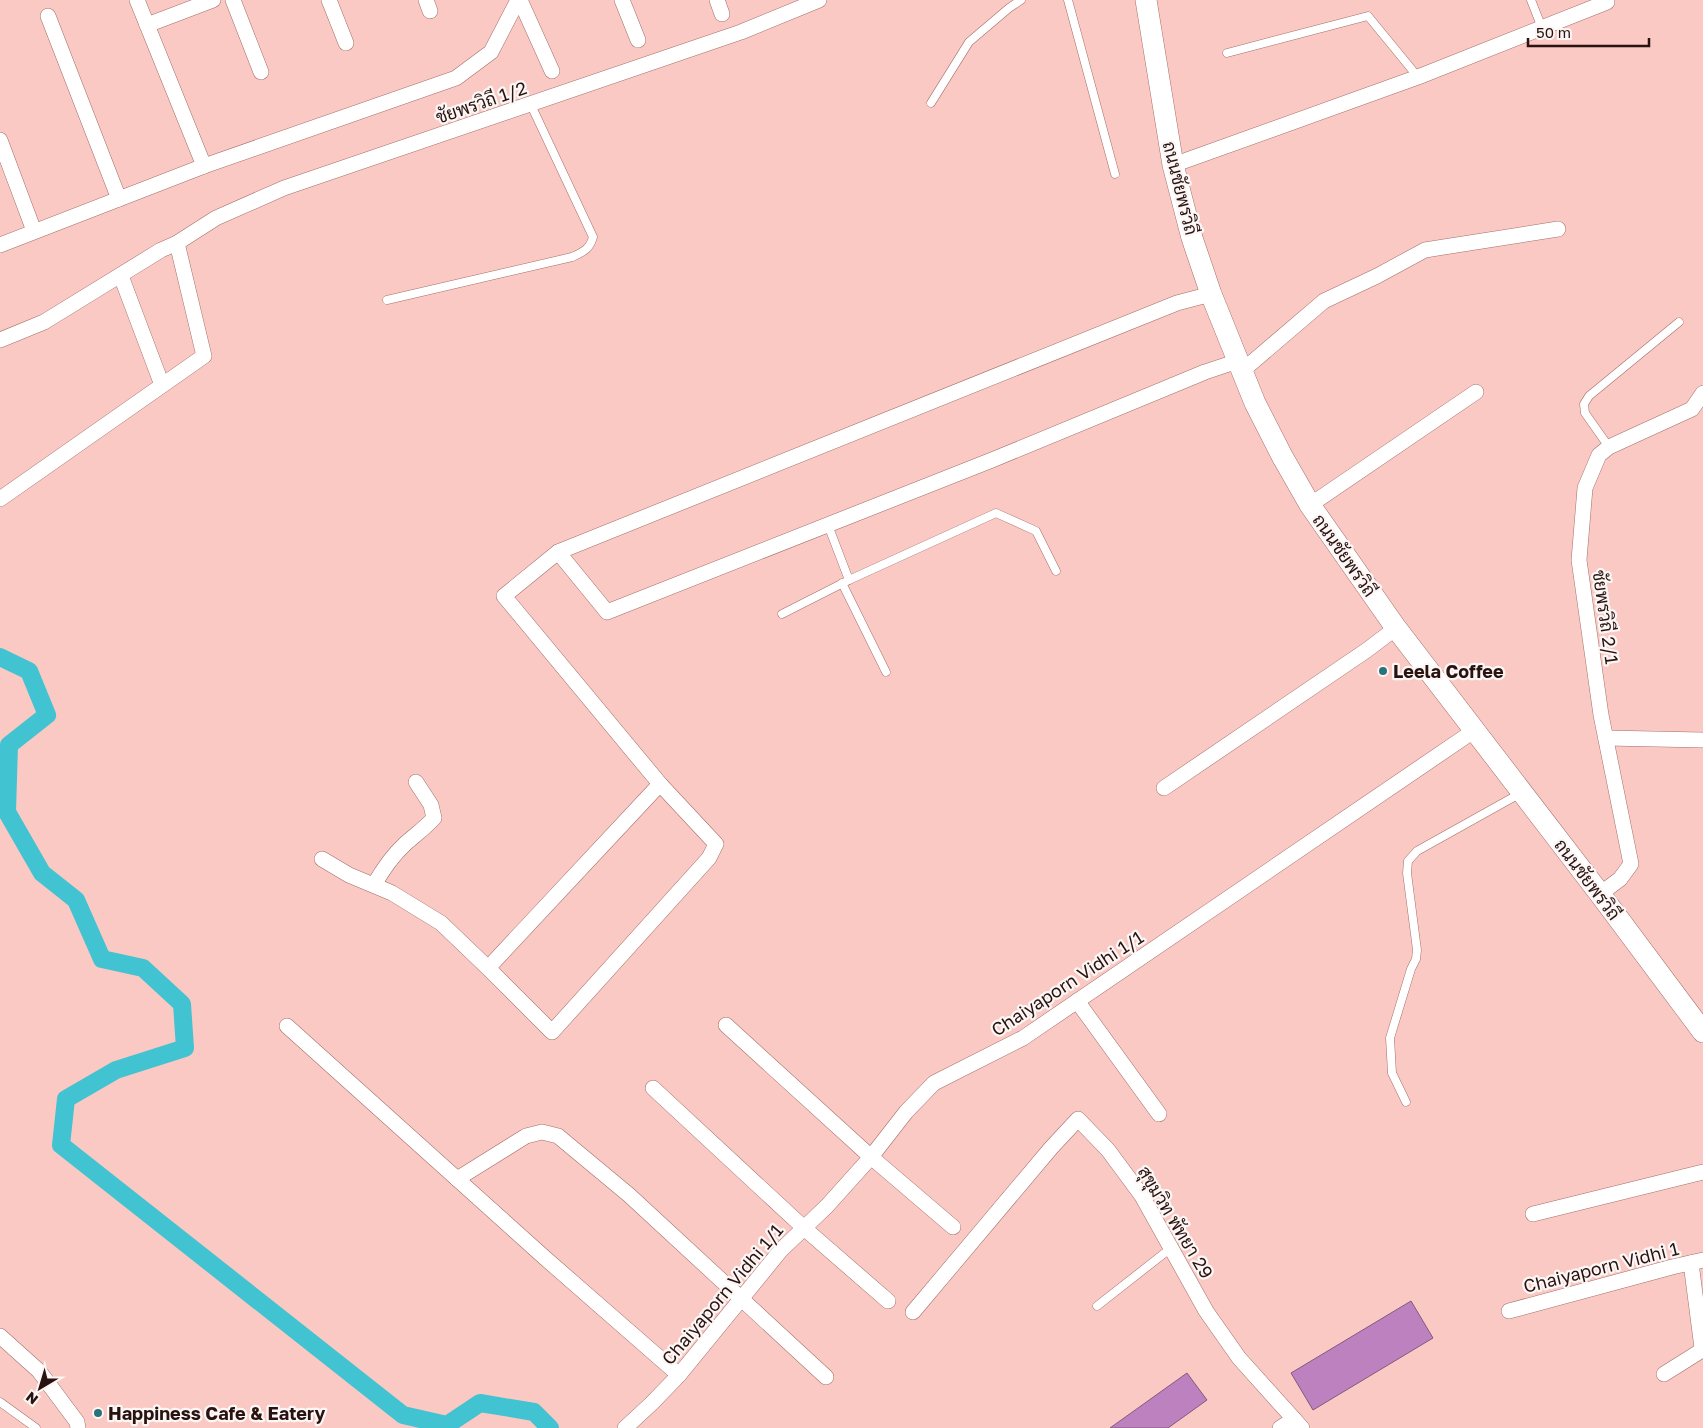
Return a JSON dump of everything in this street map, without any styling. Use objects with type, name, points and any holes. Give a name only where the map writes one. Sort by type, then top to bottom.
[{"type":"main road","name":"ถนนชัยพรวิถี","points":[[1146,0],[1173,165],[1192,238],[1211,294],[1264,421],[1310,505],[1396,628],[1703,1032]]},
{"type":"street","points":[[137,0],[204,166]]},
{"type":"street","points":[[147,25],[213,0]]},
{"type":"street","points":[[232,0],[261,72]]},
{"type":"street","points":[[329,0],[346,43]]},
{"type":"street","points":[[519,0],[552,71]]},
{"type":"street","points":[[0,245],[204,166],[456,78],[490,52],[519,0]]},
{"type":"street","points":[[622,0],[638,40]]},
{"type":"street","name":"ชัยพรวิถี 1/2","points":[[0,340],[44,322],[216,218],[284,188],[740,32],[819,0]]},
{"type":"street","points":[[1173,165],[1418,77],[1607,2],[1606,0]]},
{"type":"street","points":[[48,16],[119,199]]},
{"type":"street","points":[[0,140],[34,232]]},
{"type":"street","points":[[558,552],[607,612],[828,525],[1205,372],[1240,366],[1324,301],[1377,276],[1425,250],[1558,229]]},
{"type":"street","points":[[0,499],[204,356],[177,243]]},
{"type":"street","points":[[121,276],[162,385]]},
{"type":"street","points":[[322,859],[349,875],[392,893],[441,923],[552,1032],[709,858],[716,844],[660,784],[531,631],[504,596],[558,552],[1168,307],[1211,294]]},
{"type":"street","points":[[1310,505],[1476,392]]},
{"type":"street","points":[[1609,447],[1697,413],[1703,393]]},
{"type":"street","name":"ชัยพรวิถี 2/1","points":[[1600,894],[1620,880],[1631,864],[1606,738],[1579,560],[1585,488],[1600,456],[1609,447]]},
{"type":"street","points":[[1164,788],[1367,650],[1396,628]]},
{"type":"street","name":"Chaiyaporn Vidhi 1/1","points":[[625,1428],[679,1375],[781,1250],[827,1206],[871,1157],[906,1112],[934,1082],[1023,1038],[1475,730]]},
{"type":"street","points":[[1606,738],[1703,740]]},
{"type":"street","points":[[374,885],[386,863],[434,818],[431,805],[416,782]]},
{"type":"street","points":[[488,968],[660,784]]},
{"type":"street","points":[[1077,1002],[1159,1114]]},
{"type":"street","points":[[726,1025],[871,1157],[953,1227]]},
{"type":"street","points":[[287,1026],[679,1375]]},
{"type":"street","points":[[653,1088],[804,1228],[888,1301]]},
{"type":"street","name":"สุขุมวิท พัทยา 29","points":[[913,1312],[1051,1148],[1078,1119],[1108,1150],[1142,1196],[1206,1311],[1239,1358],[1298,1423]]},
{"type":"street","points":[[457,1179],[526,1136],[542,1132],[558,1136],[629,1195],[826,1377]]},
{"type":"street","points":[[1533,1214],[1703,1172]]},
{"type":"street","points":[[1664,1374],[1694,1356],[1702,1348],[1697,1262]]},
{"type":"street","name":"Chaiyaporn Vidhi 1","points":[[1509,1310],[1672,1266],[1697,1262]]},
{"type":"street","points":[[0,1336],[39,1371],[77,1422],[78,1428]]},
{"type":"street","points":[[1280,1428],[1298,1423]]},
{"type":"lane","points":[[931,103],[969,42],[1009,8],[1022,0]]},
{"type":"lane","points":[[1068,0],[1115,174]]},
{"type":"lane","points":[[1531,0],[1542,28]]},
{"type":"lane","points":[[1227,53],[1368,16],[1418,77]]},
{"type":"lane","points":[[387,300],[572,257],[585,251],[591,243],[593,236],[531,105]]},
{"type":"lane","points":[[1609,447],[1585,413],[1584,404],[1589,396],[1679,322]]},
{"type":"lane","points":[[782,614],[846,582],[996,513],[1036,531],[1056,571]]},
{"type":"lane","points":[[828,525],[846,582],[886,672]]},
{"type":"lane","points":[[1406,1102],[1392,1073],[1390,1038],[1411,969],[1416,959],[1407,873],[1408,860],[1417,851],[1522,792]]},
{"type":"lane","points":[[1097,1306],[1171,1248]]},
{"type":"lane","points":[[0,1402],[36,1428]]},
{"type":"building","points":[[1411,1301],[1433,1338],[1313,1410],[1291,1373]]},
{"type":"building","points":[[1187,1373],[1207,1400],[1168,1428],[1110,1428]]},
{"type":"waterway","points":[[0,657],[29,671],[47,715],[9,745],[7,812],[42,873],[76,900],[102,959],[143,968],[182,1004],[185,1048],[116,1070],[66,1099],[61,1145],[403,1415],[447,1425],[480,1403],[534,1412],[550,1428]]},
{"type":"place","name":"Leela Coffee","points":[[1383,671]]},
{"type":"place","name":"Happiness Cafe & Eatery","points":[[98,1413]]}]
